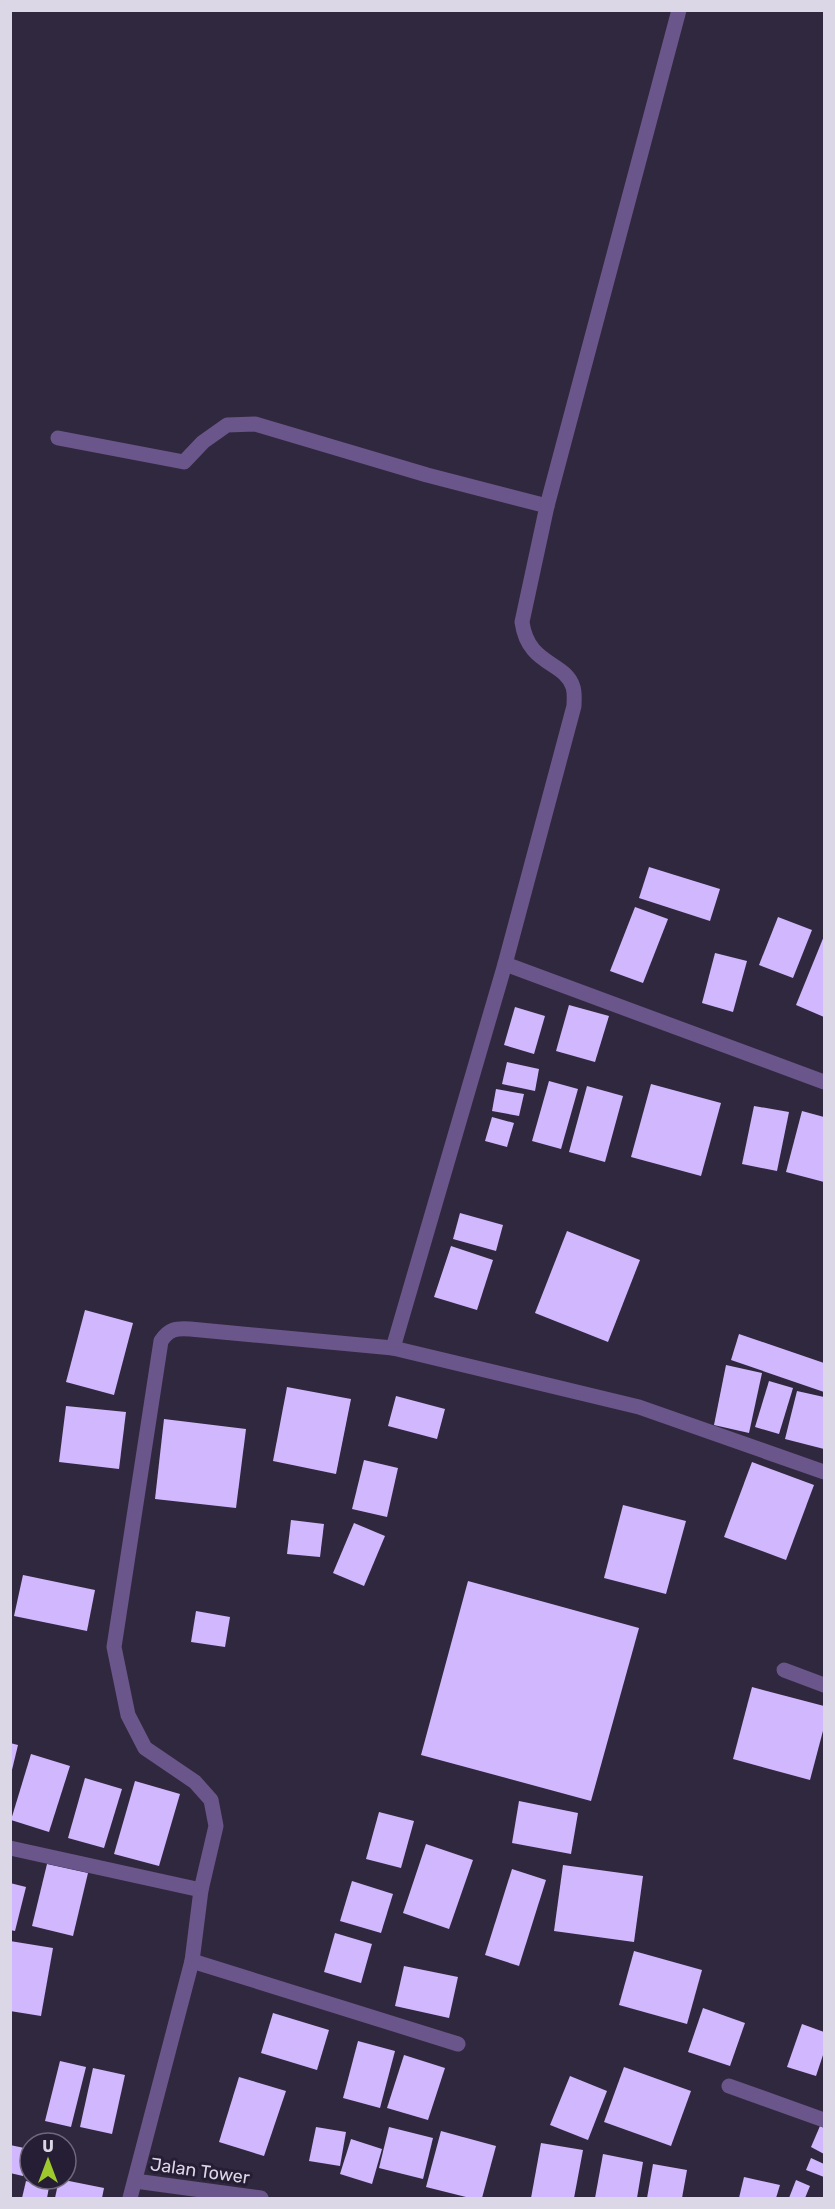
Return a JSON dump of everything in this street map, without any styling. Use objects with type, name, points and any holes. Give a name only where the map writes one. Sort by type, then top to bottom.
[{"type":"street","points":[[393,1348],[505,964],[574,706],[573,687],[565,675],[536,655],[524,637],[522,622],[547,506],[679,10]]},
{"type":"street","points":[[58,438],[184,462],[203,442],[227,425],[255,424],[427,475],[547,506]]},
{"type":"street","points":[[505,964],[825,1082]]},
{"type":"street","points":[[130,2199],[192,1960],[201,1890],[216,1826],[211,1800],[195,1782],[145,1748],[128,1715],[114,1647],[161,1341],[167,1333],[178,1328],[393,1348],[639,1407],[825,1472]]},
{"type":"street","points":[[784,1670],[825,1685]]},
{"type":"street","points":[[10,1848],[201,1890]]},
{"type":"street","points":[[192,1960],[458,2044]]},
{"type":"street","points":[[729,2086],[825,2120]]},
{"type":"street","name":"Jalan Tower","points":[[135,2181],[261,2199]]},
{"type":"building","points":[[649,867],[720,889],[710,921],[639,898]]},
{"type":"building","points":[[635,907],[668,919],[643,983],[610,971]]},
{"type":"building","points":[[778,917],[812,930],[793,978],[759,965]]},
{"type":"building","points":[[824,936],[824,1017],[796,1005]]},
{"type":"building","points":[[715,953],[747,961],[733,1012],[702,1003]]},
{"type":"building","points":[[569,1005],[609,1016],[595,1062],[556,1051]]},
{"type":"building","points":[[515,1007],[545,1016],[534,1054],[504,1045]]},
{"type":"building","points":[[507,1062],[539,1069],[535,1091],[502,1084]]},
{"type":"building","points":[[549,1081],[578,1089],[561,1149],[532,1141]]},
{"type":"building","points":[[651,1084],[721,1103],[701,1176],[631,1157]]},
{"type":"building","points":[[587,1086],[623,1096],[605,1162],[569,1152]]},
{"type":"building","points":[[496,1089],[524,1094],[519,1116],[492,1111]]},
{"type":"building","points":[[754,1106],[789,1112],[777,1171],[742,1164]]},
{"type":"building","points":[[802,1111],[824,1117],[824,1182],[786,1172]]},
{"type":"building","points":[[492,1117],[514,1123],[507,1147],[485,1141]]},
{"type":"building","points":[[460,1213],[503,1225],[496,1251],[453,1239]]},
{"type":"building","points":[[567,1231],[640,1260],[608,1342],[535,1313]]},
{"type":"building","points":[[451,1246],[493,1260],[477,1310],[434,1297]]},
{"type":"building","points":[[85,1310],[133,1323],[114,1395],[66,1382]]},
{"type":"building","points":[[739,1334],[824,1363],[824,1392],[731,1360]]},
{"type":"building","points":[[726,1365],[762,1373],[749,1433],[714,1425]]},
{"type":"building","points":[[769,1381],[793,1388],[779,1434],[755,1427]]},
{"type":"building","points":[[287,1387],[351,1399],[336,1474],[273,1461]]},
{"type":"building","points":[[797,1391],[824,1397],[824,1449],[785,1439]]},
{"type":"building","points":[[396,1396],[445,1409],[437,1439],[388,1426]]},
{"type":"building","points":[[66,1406],[126,1412],[119,1469],[59,1462]]},
{"type":"building","points":[[164,1419],[246,1429],[236,1508],[155,1499]]},
{"type":"building","points":[[364,1460],[398,1468],[387,1517],[352,1509]]},
{"type":"building","points":[[752,1462],[814,1485],[786,1560],[724,1537]]},
{"type":"building","points":[[623,1505],[686,1521],[666,1594],[604,1578]]},
{"type":"building","points":[[291,1520],[324,1524],[320,1557],[287,1554]]},
{"type":"building","points":[[354,1523],[385,1536],[364,1586],[333,1573]]},
{"type":"building","points":[[23,1575],[95,1590],[87,1631],[14,1616]]},
{"type":"building","points":[[468,1581],[639,1628],[591,1801],[421,1755]]},
{"type":"building","points":[[196,1611],[230,1617],[225,1647],[191,1642]]},
{"type":"building","points":[[752,1687],[824,1706],[824,1727],[810,1780],[733,1759]]},
{"type":"building","points":[[10,1743],[18,1745],[11,1774],[10,1774]]},
{"type":"building","points":[[31,1754],[70,1766],[49,1832],[11,1820]]},
{"type":"building","points":[[85,1778],[122,1789],[104,1848],[68,1838]]},
{"type":"building","points":[[135,1781],[180,1794],[159,1866],[114,1854]]},
{"type":"building","points":[[519,1801],[578,1813],[571,1854],[512,1843]]},
{"type":"building","points":[[379,1812],[414,1821],[401,1868],[366,1859]]},
{"type":"building","points":[[426,1844],[473,1860],[449,1929],[403,1913]]},
{"type":"building","points":[[47,1864],[88,1873],[73,1936],[32,1926]]},
{"type":"building","points":[[563,1865],[643,1876],[634,1942],[554,1931]]},
{"type":"building","points":[[512,1869],[546,1880],[519,1966],[485,1955]]},
{"type":"building","points":[[352,1881],[393,1894],[381,1933],[340,1921]]},
{"type":"building","points":[[10,1883],[26,1887],[15,1931],[10,1930]]},
{"type":"building","points":[[335,1933],[372,1944],[361,1983],[324,1972]]},
{"type":"building","points":[[10,1941],[53,1948],[41,2016],[10,2011]]},
{"type":"building","points":[[634,1951],[702,1970],[687,2024],[619,2005]]},
{"type":"building","points":[[404,1966],[458,1977],[449,2018],[395,2006]]},
{"type":"building","points":[[703,2008],[745,2023],[730,2066],[688,2052]]},
{"type":"building","points":[[273,2013],[329,2030],[317,2070],[261,2053]]},
{"type":"building","points":[[802,2024],[824,2032],[824,2052],[816,2076],[787,2067]]},
{"type":"building","points":[[358,2041],[395,2051],[380,2108],[343,2098]]},
{"type":"building","points":[[404,2055],[445,2068],[428,2120],[387,2108]]},
{"type":"building","points":[[60,2061],[86,2067],[71,2127],[45,2121]]},
{"type":"building","points":[[624,2067],[691,2091],[671,2146],[604,2122]]},
{"type":"building","points":[[93,2068],[125,2075],[112,2134],[80,2127]]},
{"type":"building","points":[[570,2076],[607,2091],[588,2140],[550,2125]]},
{"type":"building","points":[[239,2077],[286,2091],[264,2156],[219,2142]]},
{"type":"building","points":[[820,2126],[824,2128],[824,2154],[811,2147]]},
{"type":"building","points":[[316,2127],[346,2132],[340,2166],[309,2161]]},
{"type":"building","points":[[389,2127],[433,2138],[423,2179],[379,2168]]},
{"type":"building","points":[[441,2131],[496,2146],[482,2198],[470,2198],[426,2187]]},
{"type":"building","points":[[351,2139],[382,2149],[372,2184],[340,2174]]},
{"type":"building","points":[[541,2143],[583,2150],[574,2198],[531,2198]]},
{"type":"building","points":[[10,2145],[18,2147],[18,2175],[10,2173]]},
{"type":"building","points":[[603,2154],[643,2162],[637,2198],[595,2198]]},
{"type":"building","points":[[811,2158],[824,2164],[824,2177],[806,2170]]},
{"type":"building","points":[[653,2164],[687,2170],[682,2198],[647,2198]]},
{"type":"building","points":[[744,2177],[780,2185],[776,2198],[739,2198]]},
{"type":"building","points":[[796,2180],[810,2186],[805,2198],[789,2198]]},
{"type":"building","points":[[78,2183],[104,2188],[102,2198],[55,2198],[56,2191],[78,2191]]},
{"type":"building","points":[[24,2191],[48,2191],[47,2198],[22,2198]]}]
